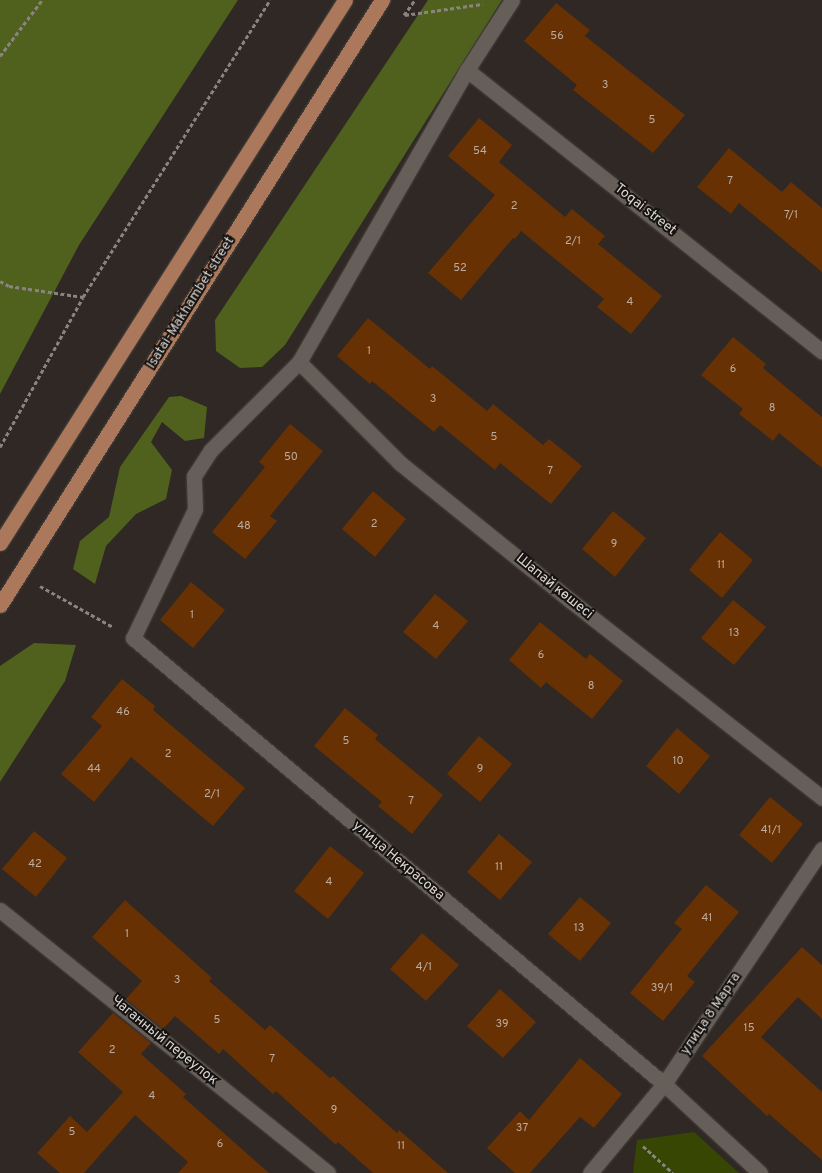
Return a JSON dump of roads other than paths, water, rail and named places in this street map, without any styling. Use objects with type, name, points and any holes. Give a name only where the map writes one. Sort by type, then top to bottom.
[{"type":"main road","points":[[0,543],[345,0]]},
{"type":"main road","name":"Isatai-Makhambet street","points":[[0,605],[382,0]]},
{"type":"street","points":[[299,362],[467,70],[512,0]]},
{"type":"street","name":"Toqai street","points":[[467,70],[822,351]]},
{"type":"street","name":"улица Некрасова","points":[[299,362],[211,450],[194,476],[195,509],[133,638],[664,1084],[760,1173]]},
{"type":"street","name":"Шапай көшесі","points":[[299,362],[400,463],[571,601],[822,798]]},
{"type":"street","name":"улица 8 Марта","points":[[590,1173],[664,1084],[822,849]]},
{"type":"street","name":"Чаганный переулок","points":[[0,910],[328,1173]]}]
